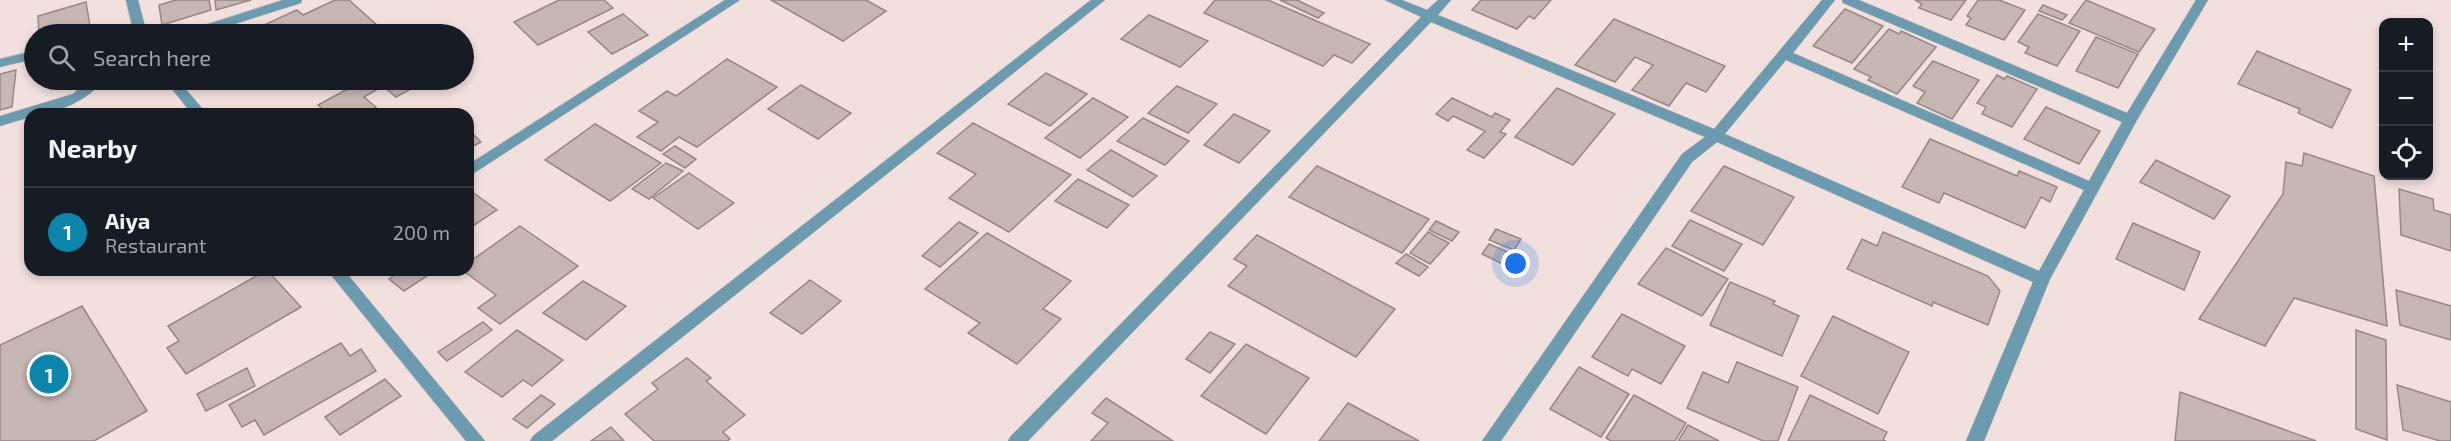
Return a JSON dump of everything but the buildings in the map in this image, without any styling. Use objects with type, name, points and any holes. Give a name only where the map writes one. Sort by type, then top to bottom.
[{"type":"street","points":[[132,0],[138,24]]},
{"type":"street","points":[[222,24],[296,0]]},
{"type":"street","points":[[474,168],[734,0]]},
{"type":"street","points":[[539,441],[1099,0]]},
{"type":"street","points":[[1392,0],[1716,136],[2042,279]]},
{"type":"street","points":[[1017,441],[1444,0]]},
{"type":"street","points":[[1491,441],[1687,158],[1716,136],[1829,0]]},
{"type":"street","points":[[1848,0],[2130,120]]},
{"type":"street","points":[[1975,441],[2042,279],[2130,120],[2202,0]]},
{"type":"street","points":[[1784,54],[2092,188]]},
{"type":"street","points":[[0,63],[24,57]]},
{"type":"street","points":[[42,108],[78,97],[85,90]]},
{"type":"street","points":[[180,90],[195,108]]},
{"type":"street","points":[[0,121],[24,114]]},
{"type":"street","points":[[340,276],[476,441]]},
{"type":"place","name":"Aiya","points":[[49,374]]}]
